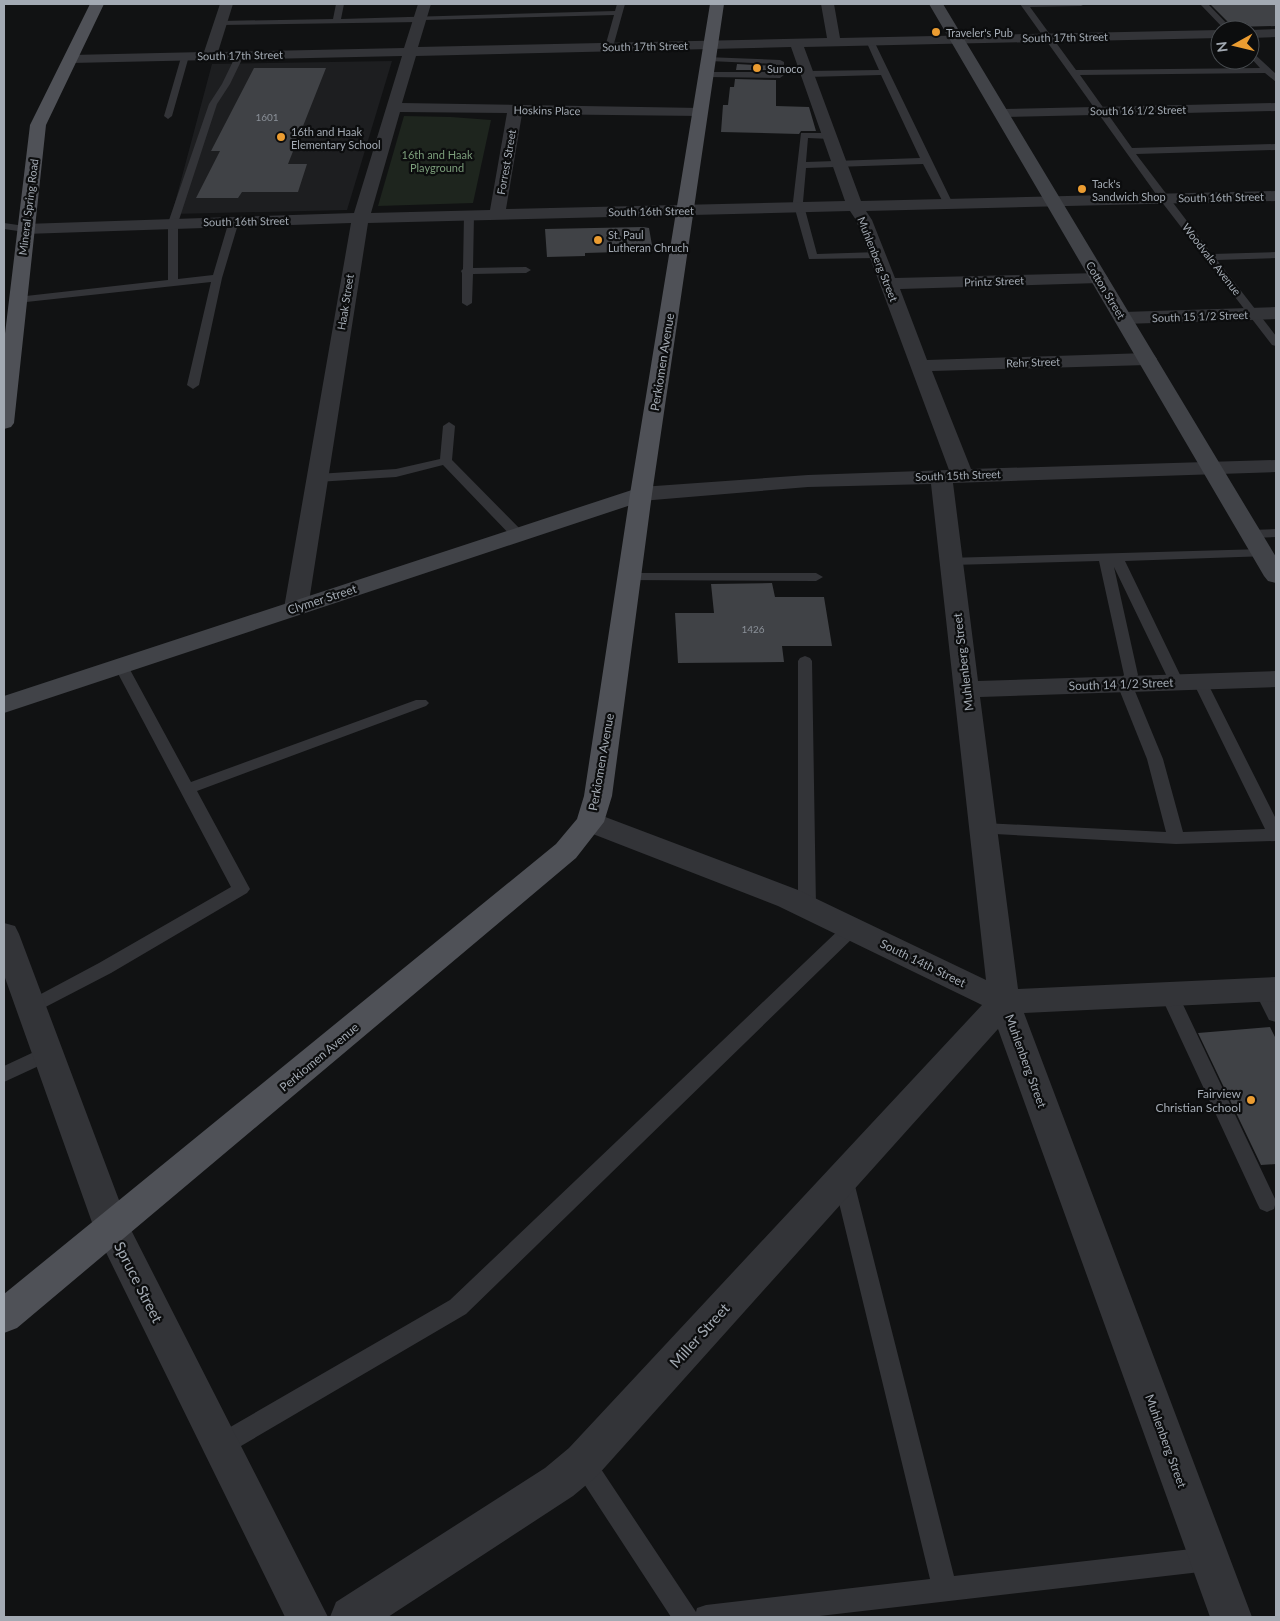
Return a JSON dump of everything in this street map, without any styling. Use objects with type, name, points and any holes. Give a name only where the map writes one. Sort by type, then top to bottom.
[{"type":"main road","name":"Mineral Spring Road","points":[[4,423],[38,125],[97,4]]},
{"type":"main road","name":"Perkiomen Avenue","points":[[4,1316],[566,851],[590,822],[598,796],[641,494],[701,112],[718,63],[717,4]]},
{"type":"street","points":[[210,56],[226,4]]},
{"type":"street","points":[[827,4],[834,42]]},
{"type":"street","name":"Cotton Street","points":[[936,4],[1276,576]]},
{"type":"street","name":"Haak Street","points":[[296,608],[356,234],[421,14]]},
{"type":"street","points":[[1260,34],[1276,33]]},
{"type":"street","name":"South 17th Street","points":[[70,59],[609,47],[718,63],[747,44],[1210,34]]},
{"type":"street","name":"Muhlenberg Street","points":[[796,43],[855,206],[864,220],[919,366],[952,475],[951,561],[1004,1002],[1231,1617]]},
{"type":"street","name":"Hoskins Place","points":[[393,107],[701,112]]},
{"type":"street","name":"South 16 1/2 Street","points":[[1000,113],[1276,107]]},
{"type":"street","name":"Forrest Street","points":[[497,215],[515,109]]},
{"type":"street","name":"South 16th Street","points":[[26,229],[234,221],[1276,196]]},
{"type":"street","name":"Printz Street","points":[[889,284],[1099,278]]},
{"type":"street","name":"South 15 1/2 Street","points":[[1123,318],[1276,314]]},
{"type":"street","name":"Rehr Street","points":[[919,366],[1147,359]]},
{"type":"street","name":"South 15th Street","points":[[641,494],[808,480],[1276,466]]},
{"type":"street","name":"Clymer Street","points":[[4,705],[641,494]]},
{"type":"street","name":"South 14 1/2 Street","points":[[966,689],[1276,679]]},
{"type":"street","name":"South 14th Street","points":[[590,822],[788,898],[1004,1002],[1169,994],[1272,998]]},
{"type":"street","name":"Spruce Street","points":[[4,934],[112,1228],[307,1617]]},
{"type":"street","name":"Miller Street","points":[[351,1617],[559,1482],[583,1462],[1004,1002]]},
{"type":"lane","points":[[337,21],[340,4]]},
{"type":"lane","points":[[609,47],[621,4]]},
{"type":"lane","points":[[1025,4],[1081,4]]},
{"type":"lane","name":"Woodvale Avenue","points":[[1025,4],[1164,199],[1276,343]]},
{"type":"lane","points":[[1204,4],[1219,20]]},
{"type":"lane","points":[[220,23],[337,21],[421,14],[502,12],[619,13]]},
{"type":"lane","points":[[870,41],[948,204]]},
{"type":"lane","points":[[744,60],[747,44]]},
{"type":"lane","points":[[173,282],[173,223],[213,104],[226,84],[240,55]]},
{"type":"lane","points":[[168,116],[185,56]]},
{"type":"lane","points":[[744,60],[780,62],[780,75],[718,63],[744,60]]},
{"type":"lane","points":[[1260,63],[1276,79]]},
{"type":"lane","points":[[1075,74],[1267,70]]},
{"type":"lane","points":[[808,74],[885,72]]},
{"type":"lane","points":[[830,136],[804,135],[799,207],[814,257],[878,255]]},
{"type":"lane","points":[[1130,151],[1276,147]]},
{"type":"lane","points":[[802,165],[926,161]]},
{"type":"lane","points":[[467,303],[466,271],[469,215]]},
{"type":"lane","points":[[193,385],[218,278],[234,221]]},
{"type":"lane","points":[[4,226],[26,229]]},
{"type":"lane","points":[[1210,257],[1276,255]]},
{"type":"lane","points":[[466,271],[526,270]]},
{"type":"lane","points":[[17,300],[218,278]]},
{"type":"lane","points":[[449,426],[446,461],[518,534]]},
{"type":"lane","points":[[317,478],[396,473],[446,461]]},
{"type":"lane","points":[[1251,534],[1276,533]]},
{"type":"lane","points":[[951,561],[1262,553]]},
{"type":"lane","points":[[983,829],[1176,838],[1276,835],[1189,682],[1110,557]]},
{"type":"lane","points":[[1110,557],[1131,675],[1124,684],[1155,759],[1176,838]]},
{"type":"lane","points":[[629,577],[816,577]]},
{"type":"lane","points":[[805,661],[807,907]]},
{"type":"lane","points":[[32,1007],[106,968],[241,889],[121,666]]},
{"type":"lane","points":[[187,789],[421,704]]},
{"type":"lane","points":[[221,1445],[458,1307],[851,928]]},
{"type":"lane","points":[[1169,994],[1267,1203]]},
{"type":"lane","points":[[4,1074],[49,1053]]},
{"type":"lane","points":[[843,1178],[945,1590]]},
{"type":"lane","points":[[583,1462],[685,1617]]},
{"type":"lane","points":[[706,1617],[1210,1559]]},
{"type":"shaded area","name":"16th and Haak Elementary School","points":[[392,61],[347,210],[172,214],[212,64]]},
{"type":"green space","name":"16th and Haak Playground","points":[[404,116],[491,120],[473,203],[378,206]]},
{"type":"building","points":[[1210,4],[1276,4],[1276,26],[1260,26],[1260,20],[1226,20]]},
{"type":"building","points":[[737,64],[774,66],[774,70],[736,70]]},
{"type":"building","points":[[254,68],[326,68],[288,164],[307,164],[298,192],[242,192],[238,198],[196,198],[220,151],[211,151]]},
{"type":"building","points":[[735,79],[776,80],[776,106],[809,107],[816,131],[801,131],[799,134],[721,132],[723,105],[728,105],[730,87],[734,87]]},
{"type":"building","name":"St. Paul Lutheran Chruch","points":[[649,228],[653,251],[585,253],[585,256],[547,257],[545,229]]},
{"type":"building","points":[[772,583],[775,597],[824,597],[832,646],[782,646],[784,662],[678,663],[675,613],[714,613],[711,584]]},
{"type":"building","name":"Fairview Christian School","points":[[1270,1027],[1276,1039],[1276,1164],[1261,1165],[1198,1033]]},
{"type":"place","name":"Traveler's Pub","points":[[936,32]]},
{"type":"place","name":"Sunoco","points":[[757,68]]},
{"type":"place","name":"16th and Haak Elementary School","points":[[281,137]]},
{"type":"place","name":"Tack's Sandwich Shop","points":[[1082,189]]},
{"type":"place","name":"St. Paul Lutheran Chruch","points":[[598,240]]},
{"type":"place","name":"Fairview Christian School","points":[[1251,1100]]}]
